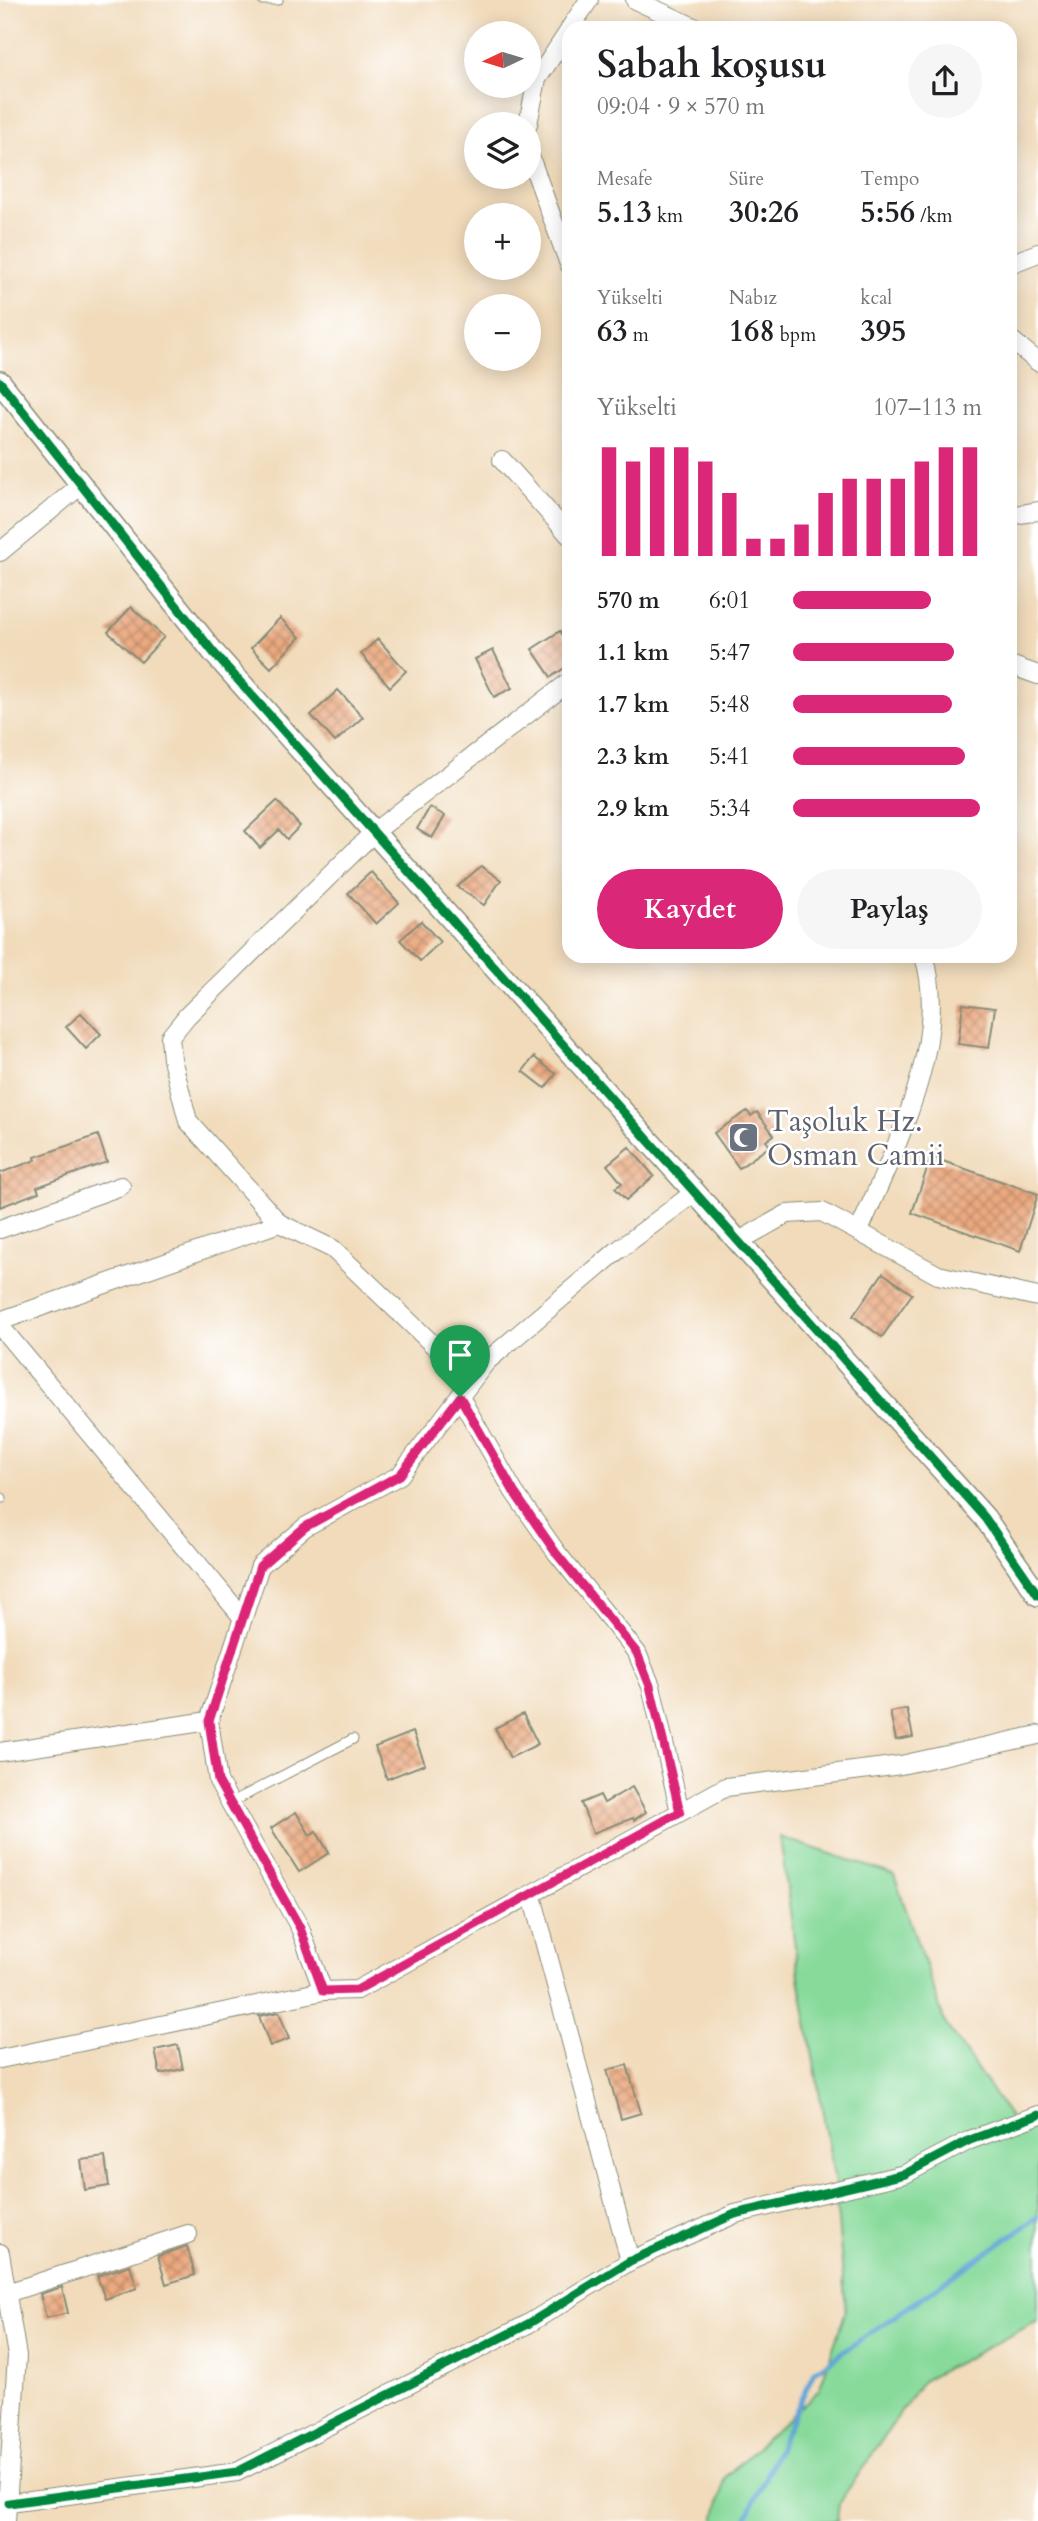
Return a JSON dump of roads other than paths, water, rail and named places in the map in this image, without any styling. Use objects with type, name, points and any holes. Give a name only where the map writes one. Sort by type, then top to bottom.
[{"type":"street","points":[[575,21],[589,0]]},
{"type":"street","points":[[635,0],[681,21]]},
{"type":"street","points":[[530,112],[537,79],[562,41]]},
{"type":"street","points":[[541,187],[562,245]]},
{"type":"street","points":[[1017,261],[1038,253]]},
{"type":"street","points":[[1017,345],[1038,362]]},
{"type":"street","points":[[0,382],[214,653],[985,1518],[1038,1595]]},
{"type":"street","points":[[502,460],[562,527]]},
{"type":"street","points":[[0,552],[81,485]]},
{"type":"street","points":[[1017,515],[1038,511]]},
{"type":"street","points":[[1017,668],[1038,675]]},
{"type":"street","points":[[471,1381],[333,1249],[279,1223],[188,1121],[172,1059],[170,1037],[187,1016],[373,832],[562,687]]},
{"type":"street","points":[[859,1231],[900,1135],[929,1041],[929,973],[926,963]]},
{"type":"street","points":[[0,1229],[121,1186]]},
{"type":"street","points":[[323,1991],[300,1928],[218,1781],[209,1721],[260,1566],[305,1527],[400,1475],[486,1362],[617,1251],[695,1192]]},
{"type":"street","points":[[739,1241],[787,1214],[822,1212],[938,1275],[1038,1297]]},
{"type":"street","points":[[0,1321],[279,1223]]},
{"type":"street","points":[[0,1326],[243,1618]]},
{"type":"street","points":[[460,1397],[514,1492],[556,1553],[637,1653],[650,1686],[680,1812]]},
{"type":"street","points":[[0,1752],[209,1721]]},
{"type":"street","points":[[0,2059],[323,1991],[357,1990],[726,1787],[901,1765],[1038,1735]]},
{"type":"street","points":[[532,1896],[630,2261]]},
{"type":"street","points":[[9,2503],[237,2472],[528,2324],[630,2261],[736,2214],[905,2174],[970,2140],[1038,2115]]},
{"type":"street","points":[[7,2293],[188,2234]]},
{"type":"street","points":[[0,2253],[18,2356],[6,2521]]},
{"type":"lane","points":[[262,0],[278,0]]},
{"type":"lane","points":[[230,1803],[353,1739]]},
{"type":"waterway","points":[[745,2521],[814,2372],[1038,2217]]},
{"type":"place","name":"Taşoluk Hz. Osman Camii","points":[[744,1138]]}]
